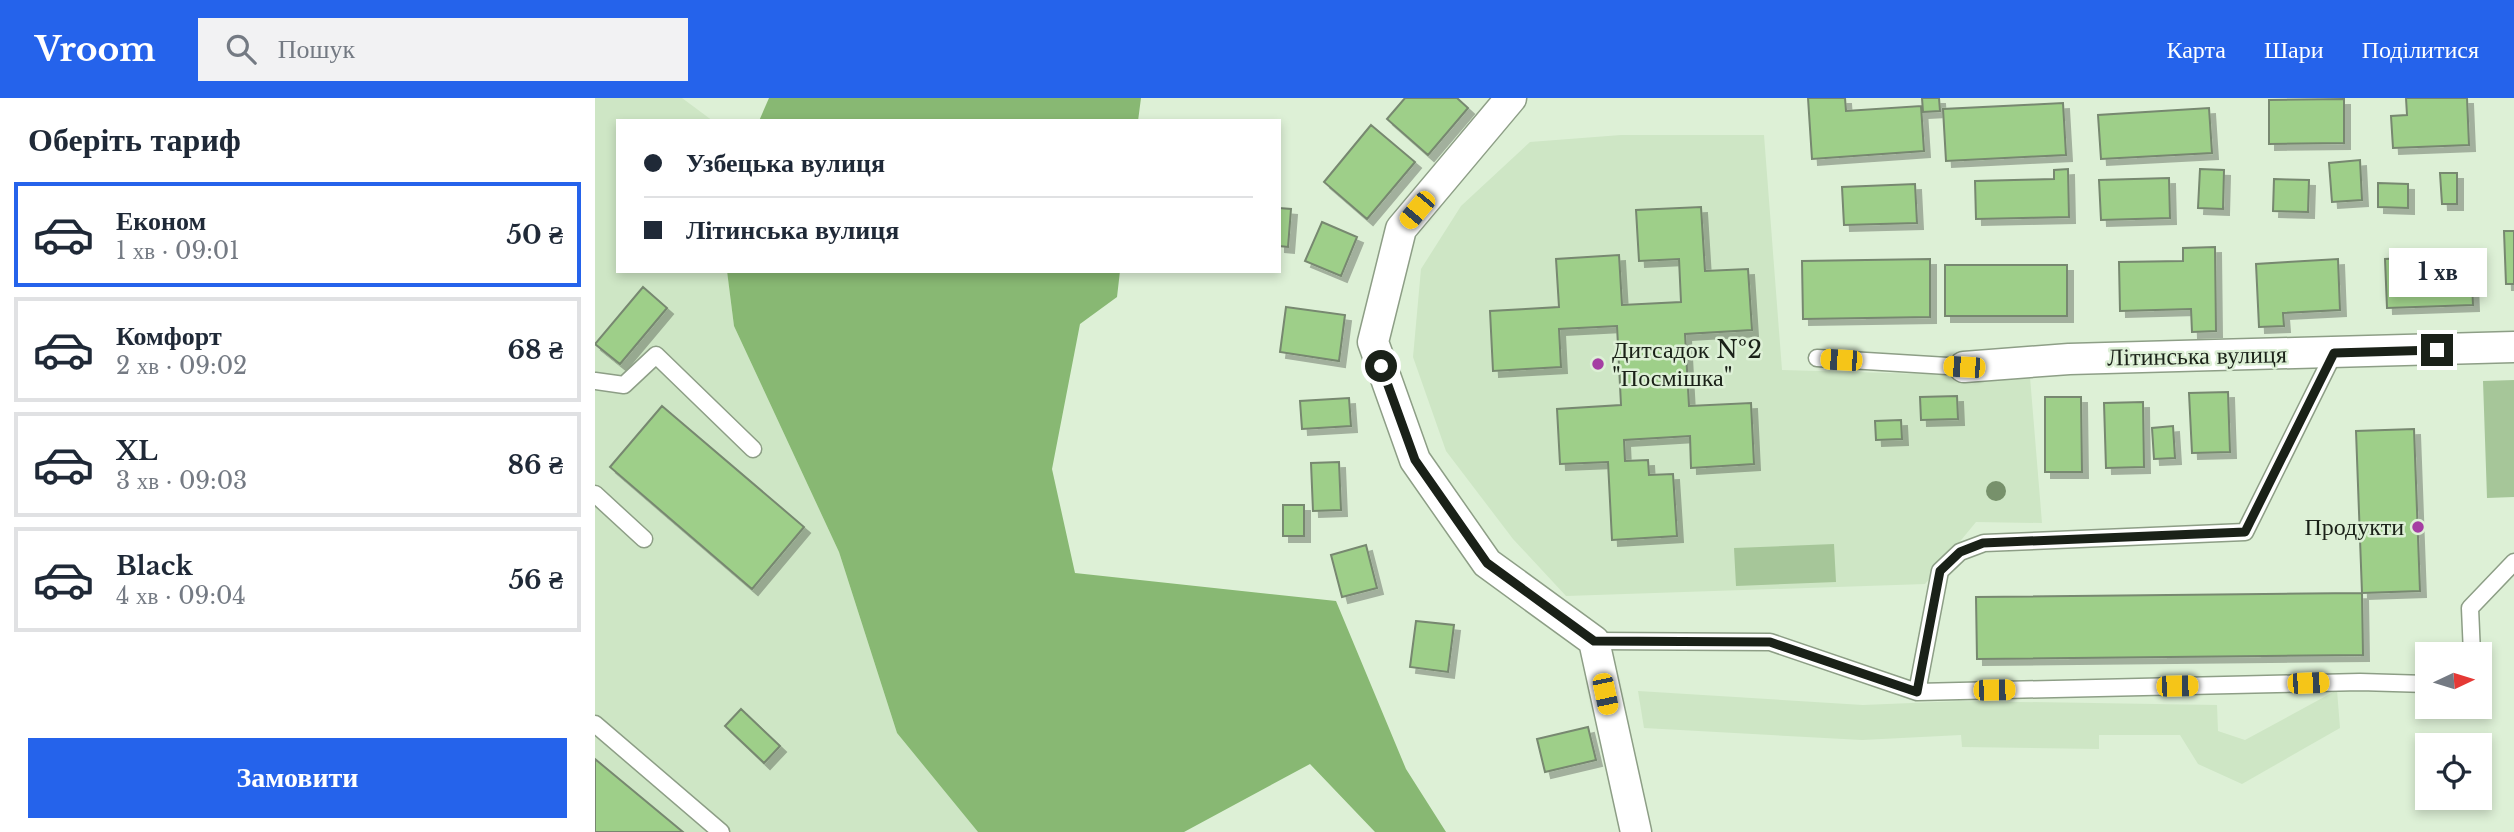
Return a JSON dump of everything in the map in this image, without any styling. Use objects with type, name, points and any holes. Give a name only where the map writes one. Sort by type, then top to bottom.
[{"type":"street","points":[[1511,98],[1401,229],[1373,342],[1415,460],[1487,563],[1594,641],[1636,832]]},
{"type":"street","name":"Літинська вулиця","points":[[1964,367],[2069,359],[2514,347]]},
{"type":"lane","points":[[1917,692],[1940,571],[1960,552],[1983,543],[2245,532],[2334,353]]},
{"type":"lane","points":[[595,381],[624,385],[656,355],[753,449]]},
{"type":"lane","points":[[1817,358],[1964,367]]},
{"type":"lane","points":[[595,494],[645,539]]},
{"type":"lane","points":[[2471,642],[2470,608],[2514,562]]},
{"type":"lane","points":[[1594,641],[1770,642],[1917,692],[2360,682],[2415,684]]},
{"type":"lane","points":[[595,724],[721,832]]},
{"type":"shaded area","points":[[595,98],[682,98],[710,119],[616,119],[616,273],[727,273],[734,326],[839,552],[897,733],[978,832],[595,832]]},
{"type":"shaded area","name":"Дитсадок №2 \"Посмішка\"","points":[[1621,135],[1764,135],[1782,370],[2030,377],[2042,523],[1976,522],[1925,584],[1566,596],[1513,539],[1446,451],[1413,357],[1421,269],[1461,206],[1530,142]]},
{"type":"shaded area","points":[[2514,380],[2514,497],[2487,498],[2483,381]]},
{"type":"shaded area","points":[[1834,544],[1836,582],[1736,586],[1734,548]]},
{"type":"shaded area","points":[[2337,690],[2340,728],[2242,784],[2198,764],[2180,735],[2099,735],[2099,749],[1962,747],[1961,735],[1862,740],[1644,728],[1638,691],[1863,705],[1960,701],[2217,705],[2218,731],[2245,740]]},
{"type":"green space","points":[[769,98],[1141,98],[1138,119],[760,119]]},
{"type":"green space","points":[[727,273],[1120,273],[1117,297],[1080,324],[1052,469],[1075,573],[1336,601],[1406,769],[1446,832],[1375,832],[1310,764],[1184,832],[978,832],[897,733],[839,552],[734,326]]},
{"type":"building","points":[[1405,98],[1457,98],[1468,108],[1428,155],[1387,119]]},
{"type":"building","points":[[1808,98],[1845,98],[1846,111],[1921,106],[1924,151],[1812,159]]},
{"type":"building","points":[[1922,98],[1939,98],[1940,111],[1923,112]]},
{"type":"building","points":[[2406,98],[2467,98],[2469,145],[2393,148],[2391,116],[2407,115]]},
{"type":"building","points":[[2344,99],[2344,143],[2269,144],[2269,100]]},
{"type":"building","points":[[2063,103],[2066,155],[1946,161],[1943,109]]},
{"type":"building","points":[[2209,108],[2212,153],[2101,159],[2098,115]]},
{"type":"building","points":[[1371,125],[1415,162],[1367,219],[1324,182]]},
{"type":"building","points":[[2360,160],[2362,200],[2332,202],[2329,163]]},
{"type":"building","points":[[2068,169],[2069,217],[1976,219],[1975,181],[2054,179],[2054,170]]},
{"type":"building","points":[[2200,169],[2224,170],[2223,209],[2198,208]]},
{"type":"building","points":[[2440,173],[2457,173],[2457,204],[2442,204]]},
{"type":"building","points":[[2169,178],[2170,218],[2101,220],[2099,180]]},
{"type":"building","points":[[2274,179],[2309,180],[2308,212],[2273,211]]},
{"type":"building","points":[[2378,183],[2408,184],[2408,208],[2378,207]]},
{"type":"building","points":[[1915,184],[1917,223],[1844,225],[1842,187]]},
{"type":"building","points":[[1701,207],[1705,271],[1748,269],[1752,330],[1685,334],[1689,406],[1751,403],[1754,464],[1691,468],[1690,436],[1624,440],[1625,461],[1648,460],[1649,475],[1673,474],[1677,536],[1612,540],[1608,462],[1560,464],[1557,409],[1621,405],[1617,326],[1559,329],[1561,367],[1493,371],[1490,311],[1559,307],[1556,259],[1619,255],[1622,305],[1681,302],[1679,259],[1639,261],[1636,210]]},
{"type":"building","points":[[1281,208],[1291,209],[1288,247],[1281,246]]},
{"type":"building","points":[[1322,222],[1357,237],[1341,276],[1305,261]]},
{"type":"building","points":[[2504,231],[2514,231],[2514,284],[2506,284]]},
{"type":"building","points":[[2215,247],[2216,331],[2192,332],[2191,309],[2120,311],[2119,262],[2183,261],[2183,248]]},
{"type":"building","points":[[2471,255],[2473,305],[2387,308],[2385,259]]},
{"type":"building","points":[[1930,259],[1930,317],[1803,319],[1802,261]]},
{"type":"building","points":[[2338,259],[2340,310],[2283,313],[2284,326],[2259,327],[2256,264]]},
{"type":"building","points":[[1945,265],[2067,265],[2067,316],[1945,316]]},
{"type":"building","points":[[643,287],[667,308],[620,364],[595,344]]},
{"type":"building","points":[[1286,307],[1345,315],[1339,361],[1280,352]]},
{"type":"building","points":[[2228,392],[2230,452],[2192,453],[2189,393]]},
{"type":"building","points":[[1957,396],[1958,419],[1921,420],[1920,397]]},
{"type":"building","points":[[2045,397],[2081,397],[2082,472],[2045,472]]},
{"type":"building","points":[[1349,398],[1351,426],[1302,429],[1300,401]]},
{"type":"building","points":[[2143,402],[2144,467],[2106,468],[2104,403]]},
{"type":"building","points":[[662,406],[804,527],[752,589],[610,467]]},
{"type":"building","points":[[1901,420],[1902,439],[1876,440],[1875,421]]},
{"type":"building","points":[[2173,426],[2175,458],[2154,459],[2152,428]]},
{"type":"building","points":[[2414,429],[2420,591],[2362,593],[2356,431]]},
{"type":"building","points":[[1339,462],[1341,510],[1313,511],[1311,463]]},
{"type":"building","points":[[1283,505],[1304,505],[1304,536],[1283,536]]},
{"type":"building","points":[[1366,545],[1377,588],[1342,597],[1331,555]]},
{"type":"building","points":[[2362,593],[2363,655],[1977,659],[1976,597]]},
{"type":"building","points":[[1416,621],[1454,625],[1448,672],[1410,667]]},
{"type":"building","points":[[741,709],[780,746],[764,763],[725,726]]},
{"type":"building","points":[[1588,727],[1596,760],[1545,772],[1537,739]]},
{"type":"building","points":[[595,759],[683,832],[595,832]]},
{"type":"place","name":"Дитсадок №2 \"Посмішка\"","points":[[1598,364]]},
{"type":"place","name":"Продукти","points":[[2418,527]]},
{"type":"route","points":[[1381,366],[1415,460],[1487,563],[1594,641],[1770,642],[1917,692],[1940,571],[1960,552],[1983,543],[2245,532],[2334,353],[2437,350]]}]
